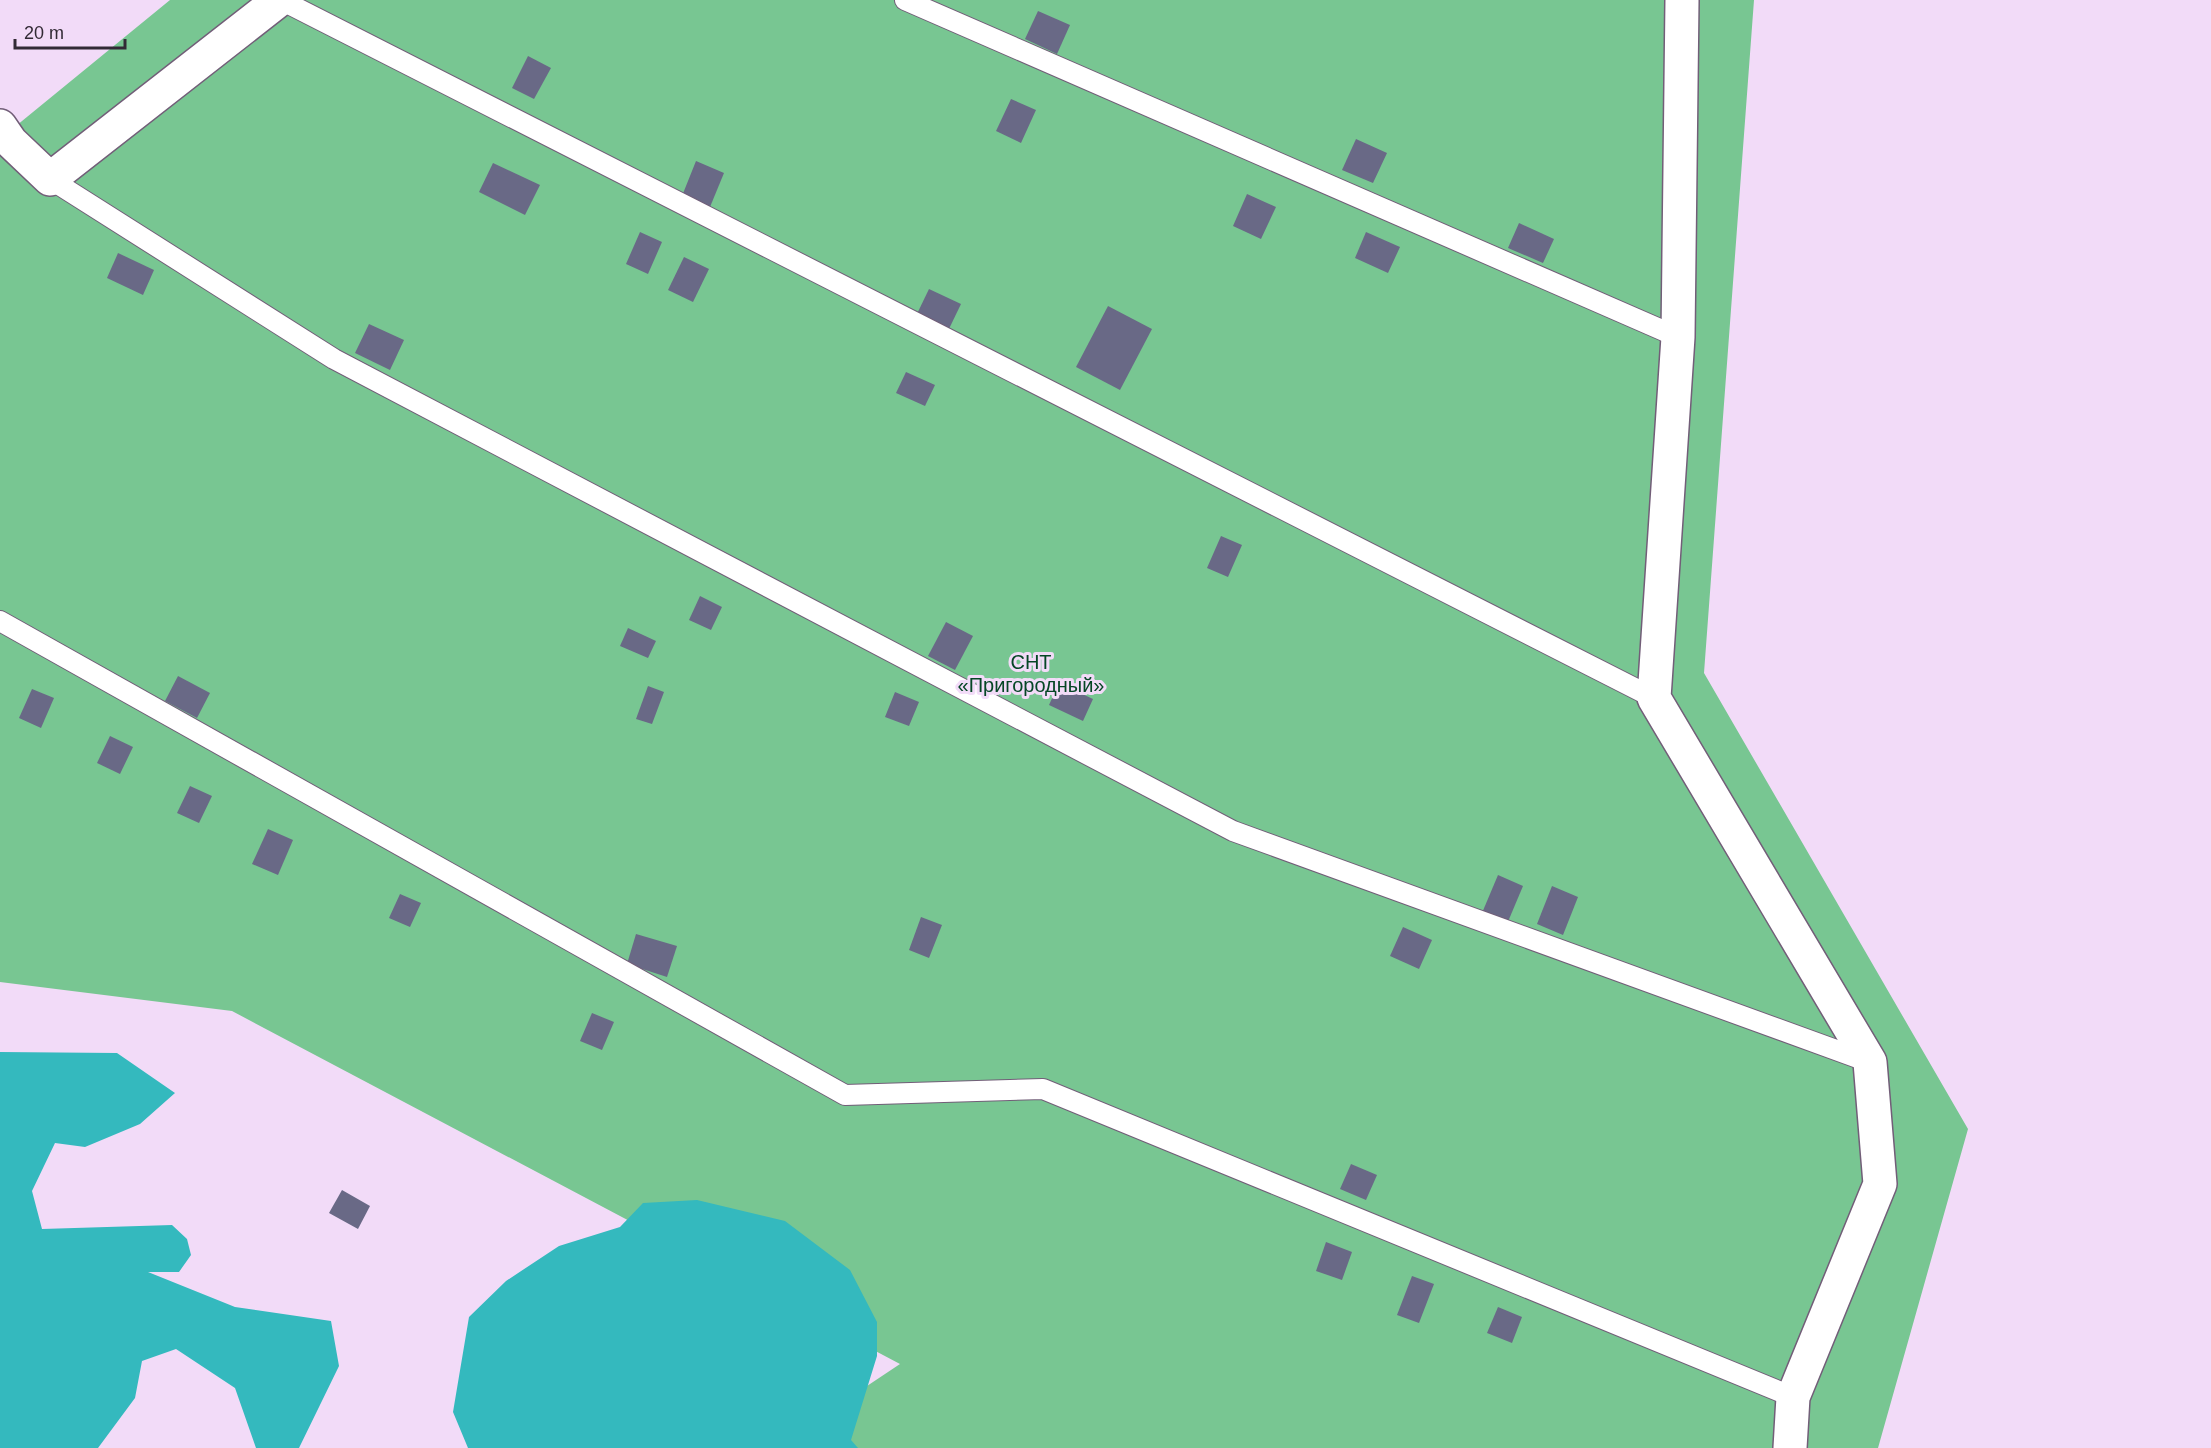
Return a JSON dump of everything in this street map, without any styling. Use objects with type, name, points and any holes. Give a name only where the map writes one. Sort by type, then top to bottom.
[{"type":"street","points":[[0,126],[11,142],[50,179],[280,0]]},
{"type":"street","points":[[1682,0],[1678,337],[1654,698],[1870,1062],[1880,1184],[1793,1397],[1790,1448]]},
{"type":"lane","points":[[280,0],[1654,698]]},
{"type":"lane","points":[[905,0],[1678,337]]},
{"type":"lane","points":[[50,179],[334,359],[1233,831],[1870,1062]]},
{"type":"lane","points":[[0,621],[845,1095],[1043,1089],[1793,1397]]},
{"type":"green space","name":"СНТ «Пригородный»","points":[[170,0],[1754,0],[1704,673],[1968,1129],[1878,1448],[774,1448],[900,1364],[232,1011],[0,982],[0,139]]},
{"type":"shaded area","points":[[0,1052],[117,1053],[175,1093],[140,1124],[85,1147],[55,1143],[32,1191],[42,1229],[172,1225],[187,1239],[191,1255],[179,1272],[148,1272],[235,1307],[331,1321],[339,1366],[299,1448],[256,1448],[235,1388],[176,1349],[142,1361],[135,1398],[98,1448],[0,1448]]},
{"type":"shaded area","points":[[697,1200],[785,1221],[850,1270],[877,1322],[877,1356],[851,1440],[858,1448],[468,1448],[453,1412],[469,1317],[506,1281],[559,1246],[620,1227],[643,1203]]},
{"type":"building","points":[[1038,11],[1070,25],[1057,54],[1025,39]]},
{"type":"building","points":[[528,56],[551,68],[534,99],[512,88]]},
{"type":"building","points":[[1011,99],[1036,110],[1021,143],[996,131]]},
{"type":"building","points":[[1356,139],[1387,153],[1373,183],[1342,170]]},
{"type":"building","points":[[696,161],[724,173],[710,207],[682,196]]},
{"type":"building","points":[[493,163],[540,185],[525,215],[479,192]]},
{"type":"building","points":[[1247,194],[1276,207],[1261,239],[1233,226]]},
{"type":"building","points":[[1519,223],[1554,239],[1543,263],[1508,248]]},
{"type":"building","points":[[640,232],[662,242],[648,274],[626,264]]},
{"type":"building","points":[[1366,232],[1400,247],[1388,273],[1355,258]]},
{"type":"building","points":[[118,253],[154,270],[143,295],[107,278]]},
{"type":"building","points":[[684,257],[709,269],[693,302],[668,290]]},
{"type":"building","points":[[929,289],[961,304],[947,333],[915,318]]},
{"type":"building","points":[[1108,306],[1152,329],[1120,390],[1076,367]]},
{"type":"building","points":[[369,324],[404,340],[390,370],[355,353]]},
{"type":"building","points":[[906,372],[935,385],[925,406],[896,393]]},
{"type":"building","points":[[1221,536],[1242,545],[1228,577],[1207,568]]},
{"type":"building","points":[[700,596],[722,607],[711,630],[689,620]]},
{"type":"building","points":[[946,622],[973,636],[955,670],[928,656]]},
{"type":"building","points":[[628,628],[656,641],[648,658],[620,646]]},
{"type":"building","points":[[178,676],[210,693],[197,718],[165,701]]},
{"type":"building","points":[[1059,683],[1093,699],[1083,721],[1049,705]]},
{"type":"building","points":[[648,686],[664,692],[652,724],[636,719]]},
{"type":"building","points":[[32,689],[54,698],[41,728],[19,718]]},
{"type":"building","points":[[895,692],[919,702],[909,726],[885,717]]},
{"type":"building","points":[[110,736],[133,747],[120,774],[97,763]]},
{"type":"building","points":[[190,786],[212,796],[199,823],[177,813]]},
{"type":"building","points":[[268,829],[293,840],[278,875],[252,864]]},
{"type":"building","points":[[1498,875],[1523,886],[1507,924],[1482,913]]},
{"type":"building","points":[[1552,886],[1578,897],[1563,935],[1537,924]]},
{"type":"building","points":[[400,894],[421,903],[410,927],[389,918]]},
{"type":"building","points":[[921,917],[942,925],[929,958],[909,950]]},
{"type":"building","points":[[1403,927],[1432,940],[1419,969],[1390,956]]},
{"type":"building","points":[[636,934],[677,946],[667,977],[627,964]]},
{"type":"building","points":[[592,1013],[614,1022],[602,1050],[580,1041]]},
{"type":"building","points":[[1351,1164],[1377,1175],[1366,1200],[1340,1189]]},
{"type":"building","points":[[342,1190],[370,1206],[358,1229],[329,1213]]},
{"type":"building","points":[[1326,1242],[1352,1252],[1342,1280],[1316,1271]]},
{"type":"building","points":[[1412,1276],[1434,1284],[1419,1323],[1397,1315]]},
{"type":"building","points":[[1498,1307],[1522,1317],[1512,1343],[1487,1333]]}]
